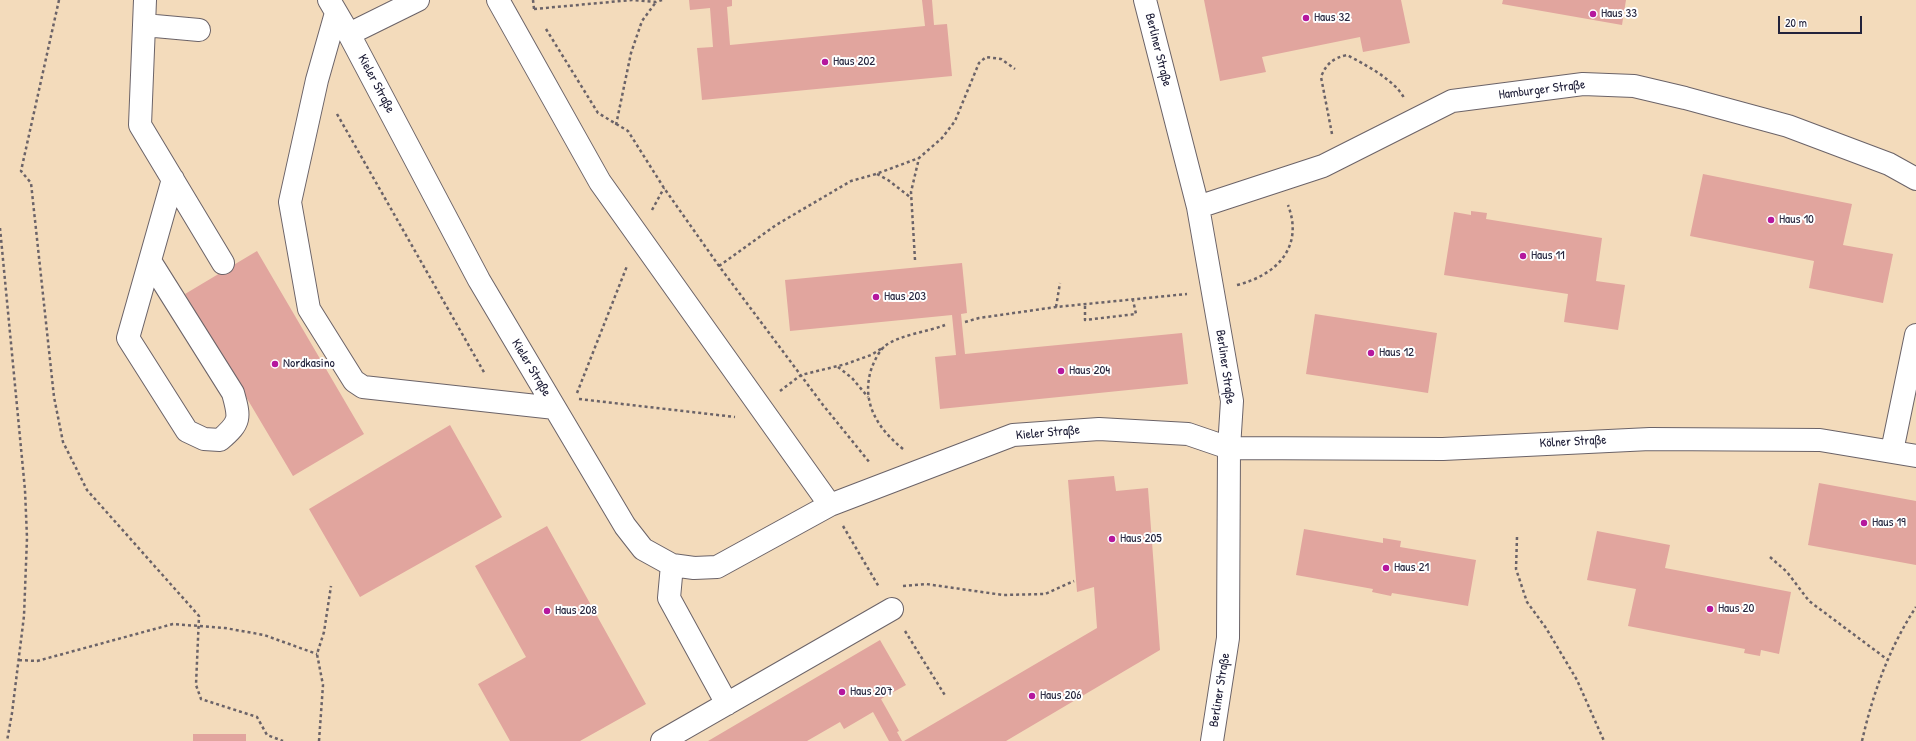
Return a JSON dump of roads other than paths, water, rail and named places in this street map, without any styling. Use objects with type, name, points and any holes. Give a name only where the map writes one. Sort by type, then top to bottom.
[{"type":"lane","points":[[145,0],[140,125],[223,263]]},
{"type":"lane","points":[[350,34],[418,0]]},
{"type":"lane","name":"Berliner Straße","points":[[1145,0],[1198,207],[1232,401],[1230,448],[1228,638],[1212,741]]},
{"type":"lane","points":[[332,6],[290,202],[309,309],[354,381],[363,387],[555,408]]},
{"type":"lane","name":"Kieler Straße","points":[[332,6],[350,34],[479,280],[625,526],[643,549],[672,565],[694,568],[717,567],[830,505],[1013,435],[1099,428],[1188,434],[1230,448]]},
{"type":"lane","points":[[502,9],[600,182],[830,505]]},
{"type":"lane","points":[[144,25],[199,30]]},
{"type":"lane","name":"Hamburger Straße","points":[[1198,207],[1323,166],[1452,102],[1583,84],[1634,86],[1685,98],[1788,126],[1889,164],[1916,179]]},
{"type":"lane","points":[[150,261],[233,393],[239,414],[232,430],[220,440],[204,439],[187,431],[128,338],[173,179]]},
{"type":"lane","points":[[1892,451],[1916,335]]},
{"type":"lane","name":"Kölner Straße","points":[[1230,448],[1443,449],[1650,439],[1820,440],[1916,456]]},
{"type":"lane","points":[[672,565],[669,598],[727,704]]},
{"type":"lane","points":[[662,741],[892,609]]},
{"type":"place","name":"Haus 33","points":[[1593,14]]},
{"type":"place","name":"Haus 32","points":[[1306,18]]},
{"type":"place","name":"Haus 202","points":[[825,62]]},
{"type":"place","name":"Haus 10","points":[[1771,220]]},
{"type":"place","name":"Haus 11","points":[[1523,256]]},
{"type":"place","name":"Haus 203","points":[[876,297]]},
{"type":"place","name":"Haus 12","points":[[1371,353]]},
{"type":"place","name":"Nordkasino","points":[[275,364]]},
{"type":"place","name":"Haus 204","points":[[1061,371]]},
{"type":"place","name":"Haus 19","points":[[1864,523]]},
{"type":"place","name":"Haus 205","points":[[1112,539]]},
{"type":"place","name":"Haus 21","points":[[1386,568]]},
{"type":"place","name":"Haus 20","points":[[1710,609]]},
{"type":"place","name":"Haus 208","points":[[547,611]]},
{"type":"place","name":"Haus 207","points":[[842,692]]},
{"type":"place","name":"Haus 206","points":[[1032,696]]}]
